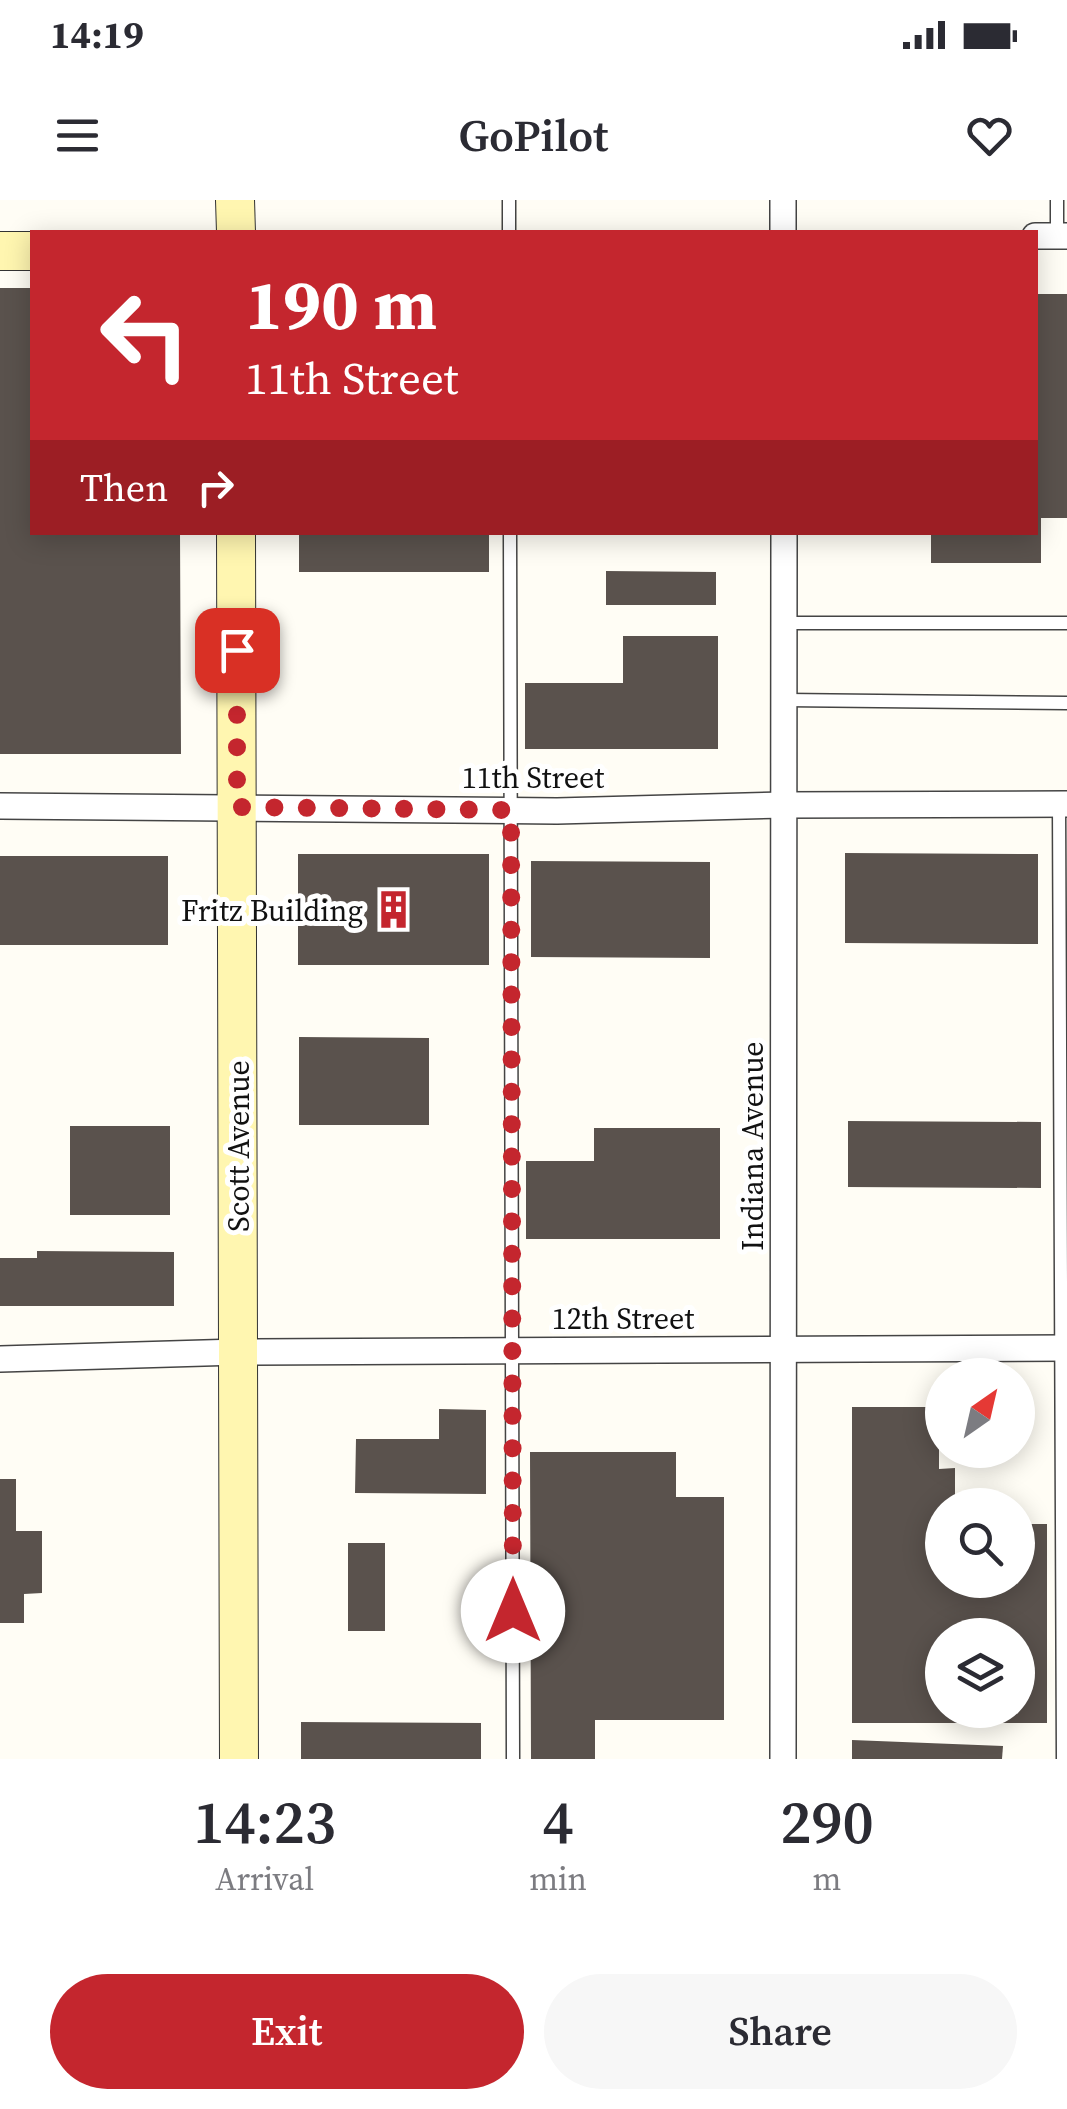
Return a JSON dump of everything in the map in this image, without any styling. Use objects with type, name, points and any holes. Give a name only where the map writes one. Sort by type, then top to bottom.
[{"type":"main road","points":[[236,200],[236,230]]},
{"type":"main road","points":[[0,251],[30,250]]},
{"type":"main road","name":"Scott Avenue","points":[[236,535],[239,1759]]},
{"type":"street","points":[[783,200],[783,230]]},
{"type":"street","name":"Indiana Avenue","points":[[783,1759],[784,535]]},
{"type":"street","name":"11th Street","points":[[0,806],[511,810],[1063,804]]},
{"type":"street","name":"12th Street","points":[[0,1359],[238,1352],[1064,1348]]},
{"type":"lane","points":[[509,200],[509,230]]},
{"type":"lane","points":[[1053,236],[1056,200]]},
{"type":"lane","points":[[510,535],[514,1759]]},
{"type":"lane","points":[[784,622],[1067,623]]},
{"type":"lane","points":[[784,700],[1067,702]]},
{"type":"lane","points":[[1063,804],[1063,1759]]},
{"type":"building","points":[[0,288],[30,288],[30,535],[180,535],[181,754],[0,754]]},
{"type":"building","points":[[1038,294],[1067,294],[1067,518],[1041,518],[1041,563],[931,563],[931,535],[1038,535]]},
{"type":"building","points":[[299,535],[489,535],[489,572],[299,572]]},
{"type":"building","points":[[606,571],[716,572],[716,605],[606,605]]},
{"type":"building","points":[[623,636],[718,636],[718,749],[525,749],[525,683],[623,683]]},
{"type":"building","points":[[845,853],[1038,854],[1038,944],[845,943]]},
{"type":"building","name":"Fritz Building","points":[[298,854],[489,854],[489,965],[298,965]]},
{"type":"building","points":[[0,856],[168,856],[168,945],[0,945]]},
{"type":"building","points":[[531,861],[710,862],[710,958],[531,957]]},
{"type":"building","points":[[299,1037],[429,1038],[429,1125],[299,1125]]},
{"type":"building","points":[[848,1121],[1041,1122],[1041,1188],[848,1187]]},
{"type":"building","points":[[70,1126],[170,1126],[170,1215],[70,1215]]},
{"type":"building","points":[[594,1128],[720,1128],[720,1239],[526,1239],[526,1161],[594,1161]]},
{"type":"building","points":[[37,1251],[174,1252],[174,1306],[0,1306],[0,1258],[37,1258]]},
{"type":"building","points":[[852,1407],[925,1407],[925,1468],[955,1468],[955,1488],[925,1488],[925,1598],[1035,1598],[1035,1524],[1047,1524],[1047,1723],[1035,1723],[1035,1618],[925,1618],[925,1723],[852,1723]]},
{"type":"building","points":[[439,1409],[486,1410],[486,1494],[355,1493],[356,1439],[439,1439]]},
{"type":"building","points":[[530,1452],[676,1452],[676,1497],[724,1497],[724,1720],[595,1720],[595,1759],[531,1759]]},
{"type":"building","points":[[0,1479],[16,1479],[16,1531],[42,1531],[42,1593],[24,1594],[24,1623],[0,1623]]},
{"type":"building","points":[[348,1543],[385,1543],[385,1631],[348,1631]]},
{"type":"building","points":[[301,1722],[481,1723],[481,1759],[301,1759]]},
{"type":"building","points":[[852,1740],[1003,1746],[1002,1759],[852,1759]]},
{"type":"place","name":"Fritz Building","points":[[393,910]]},
{"type":"route","points":[[237,650],[237,807],[511,810],[513,1611]]}]
